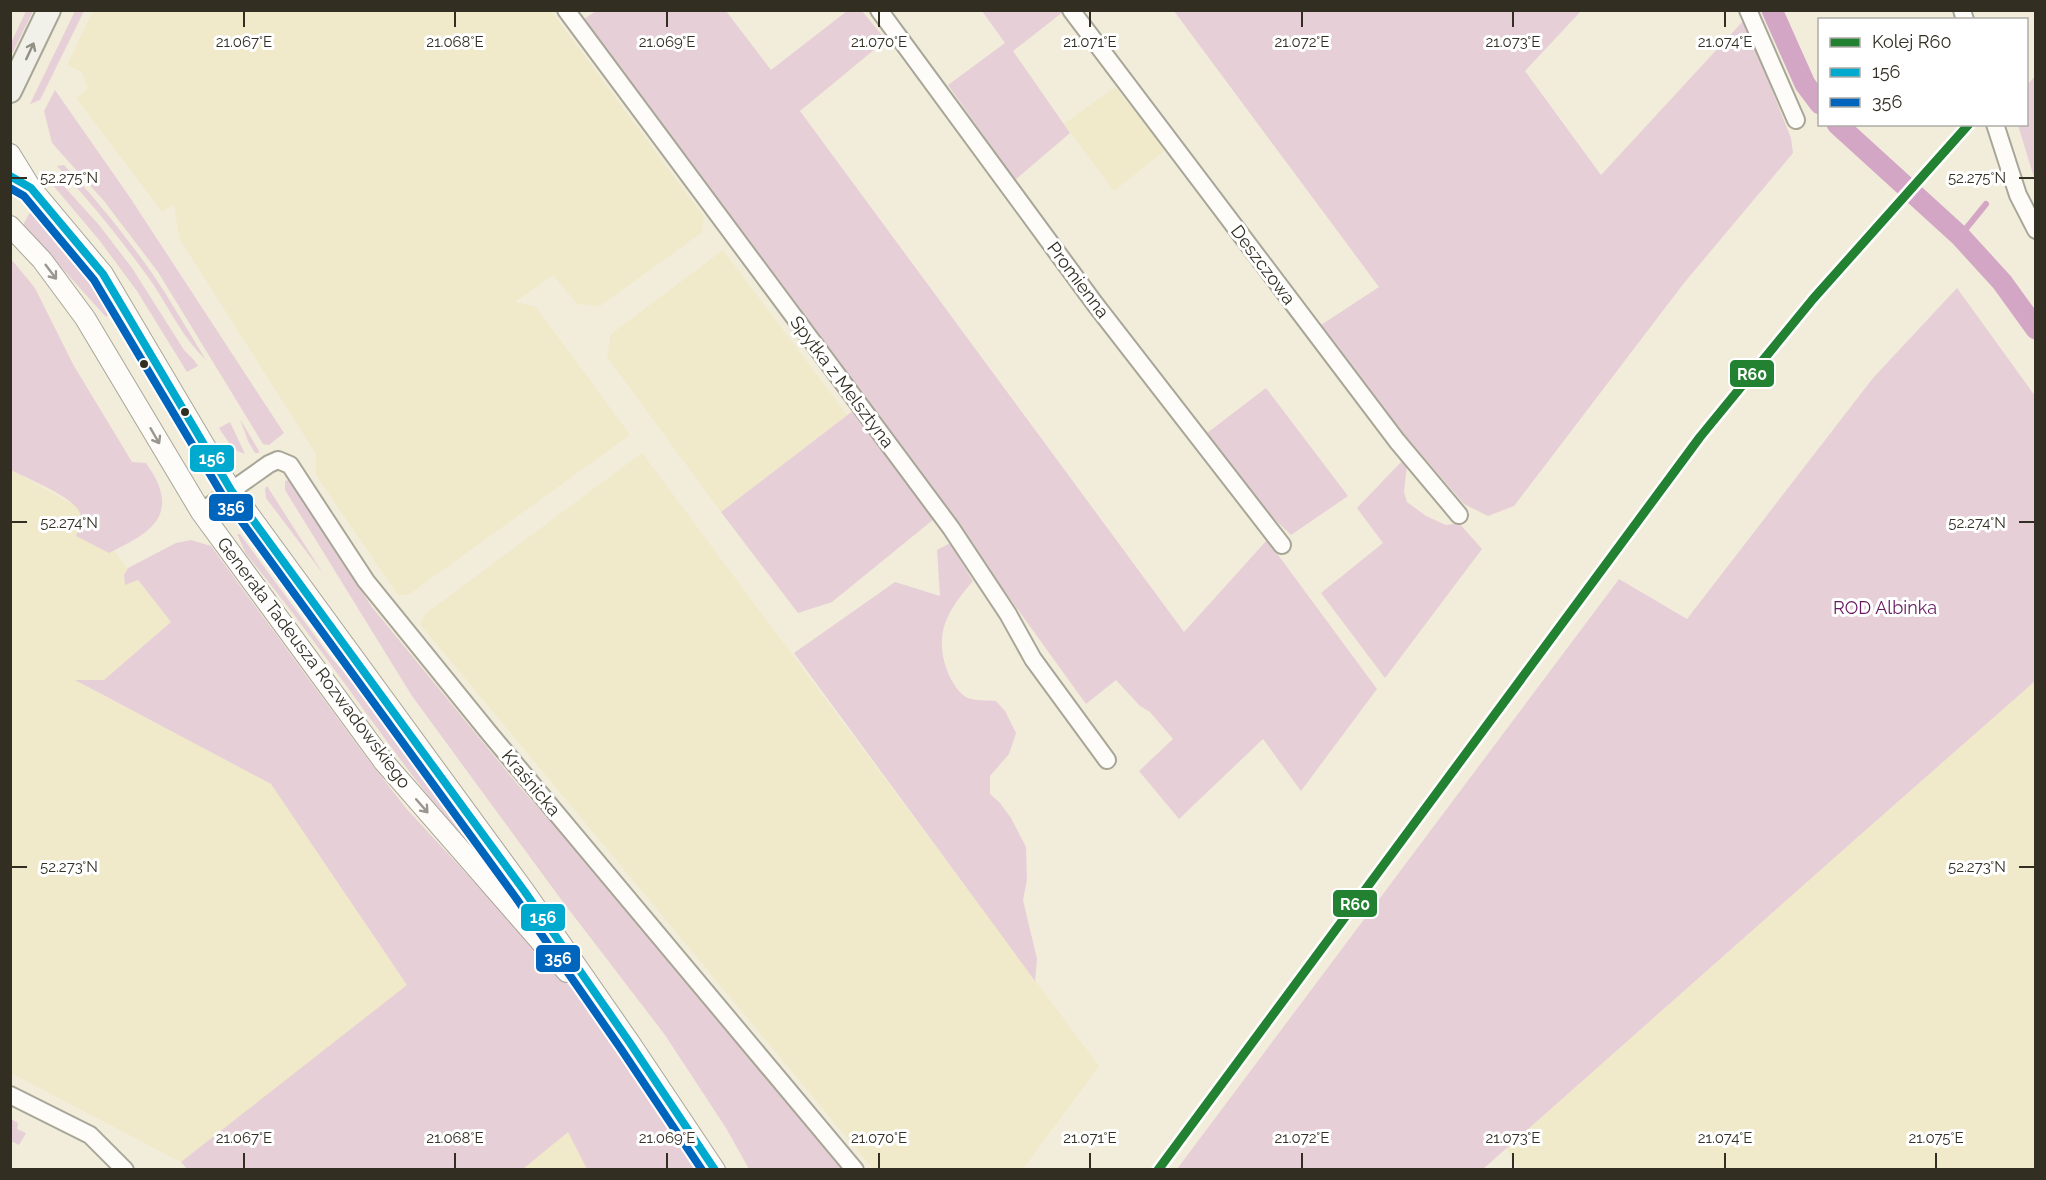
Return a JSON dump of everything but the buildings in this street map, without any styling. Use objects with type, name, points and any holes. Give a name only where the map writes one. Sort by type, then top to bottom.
[{"type":"main road","points":[[10,91],[49,10]]},
{"type":"street","name":"Spytka z Melsztyna","points":[[567,10],[951,528],[1008,614],[1033,658],[1107,760]]},
{"type":"street","name":"Promienna","points":[[879,10],[1095,304],[1282,545]]},
{"type":"street","name":"Deszczowa","points":[[1071,10],[1397,441],[1459,515]]},
{"type":"street","points":[[1748,10],[1796,120]]},
{"type":"street","points":[[1996,126],[2018,195],[2036,230]]},
{"type":"street","points":[[10,154],[31,188]]},
{"type":"street","points":[[10,176],[31,188]]},
{"type":"street","name":"Generała Tadeusza Rozwadowskiego","points":[[31,188],[104,274],[231,490],[417,742],[630,1043],[715,1170]]},
{"type":"street","name":"Generała Tadeusza Rozwadowskiego","points":[[11,228],[42,260],[85,318],[201,512],[384,762],[630,1043]]},
{"type":"street","name":"Kraśnicka","points":[[201,512],[269,464],[278,460],[290,465],[366,581],[490,734],[855,1170]]},
{"type":"street","points":[[10,1095],[90,1136],[125,1170]]},
{"type":"shaded area","points":[[93,11],[551,11],[704,217],[701,233],[600,306],[577,304],[553,275],[515,302],[536,307],[630,435],[408,595],[398,595],[316,475],[316,454],[179,238],[174,204],[162,212],[76,98],[88,89],[82,72],[67,65]]},
{"type":"shaded area","points":[[1115,87],[1165,150],[1114,191],[1064,124]]},
{"type":"shaded area","points":[[723,250],[847,415],[721,512],[607,357],[611,334]]},
{"type":"shaded area","points":[[642,453],[1099,1066],[1023,1169],[873,1169],[420,624],[425,614]]},
{"type":"shaded area","points":[[10,469],[79,508],[171,622],[104,680],[76,680],[271,784],[407,985],[568,1131],[587,1169],[187,1169],[181,1162],[11,1073]]},
{"type":"shaded area","points":[[2035,681],[2035,1169],[1520,1170],[1506,1149]]},
{"type":"green space","points":[[1061,10],[1063,12],[1013,51],[1070,133],[1015,180],[948,85],[1005,43],[982,11]]},
{"type":"green space","points":[[26,11],[33,11],[11,56],[11,43]]},
{"type":"green space","points":[[75,11],[84,11],[40,100],[30,104]]},
{"type":"green space","points":[[596,11],[726,11],[771,70],[847,11],[862,11],[886,40],[800,111],[1184,632],[1267,540],[1377,689],[1301,791],[1263,739],[1179,819],[1139,771],[1173,739],[1150,712],[1140,706],[1116,680],[1086,704],[897,442],[581,21]]},
{"type":"green space","points":[[1174,11],[1581,11],[1525,71],[1601,175],[1744,20],[1791,138],[1793,153],[1684,283],[1514,506],[1488,516],[1464,504],[1378,404],[1321,325],[1379,287]]},
{"type":"green space","points":[[2035,76],[2035,181],[2018,126],[2028,126],[2028,84]]},
{"type":"green space","points":[[55,90],[129,196],[284,433],[269,445],[263,444],[158,272],[104,201],[52,143],[44,111]]},
{"type":"green space","points":[[64,165],[99,204],[142,259],[206,360],[184,333],[130,253],[57,166]]},
{"type":"green space","points":[[51,172],[99,225],[132,268],[184,350],[198,366],[187,372],[137,291],[100,241],[46,177]]},
{"type":"green space","points":[[30,212],[77,266],[111,313],[106,317],[23,225]]},
{"type":"green space","points":[[11,259],[35,288],[74,366],[132,462],[146,463],[160,489],[162,505],[160,515],[154,523],[138,537],[109,553],[76,536],[81,516],[69,501],[49,488],[11,470]]},
{"type":"green space","name":"ROD Albinka","points":[[1957,288],[2035,396],[2035,681],[1483,1169],[1177,1169],[1619,579],[1687,619],[1873,378]]},
{"type":"green space","points":[[1266,388],[1348,496],[1291,535],[1261,506],[1207,433]]},
{"type":"green space","points":[[854,410],[934,519],[832,602],[798,613],[721,512]]},
{"type":"green space","points":[[240,419],[259,453],[255,453],[248,441]]},
{"type":"green space","points":[[230,422],[245,454],[233,449],[219,428]]},
{"type":"green space","points":[[1403,460],[1407,465],[1404,492],[1407,502],[1426,516],[1446,525],[1459,523],[1482,549],[1385,678],[1321,593],[1383,543],[1357,508]]},
{"type":"green space","points":[[289,480],[372,607],[518,785],[609,886],[811,1133],[844,1169],[749,1169],[726,1128],[665,1035],[560,898],[412,696],[285,490],[285,481]]},
{"type":"green space","points":[[267,486],[324,575],[266,498]]},
{"type":"green space","points":[[237,534],[240,534],[329,655],[394,730],[497,870],[499,873],[497,875],[493,874],[460,836],[398,756],[246,554]]},
{"type":"green space","points":[[191,540],[211,546],[406,808],[609,1029],[659,1097],[703,1169],[587,1169],[568,1132],[523,1169],[187,1169],[181,1162],[407,985],[271,784],[75,680],[104,680],[171,622],[138,580],[125,585],[124,575],[128,568],[176,543]]},
{"type":"green space","points":[[950,543],[973,581],[950,613],[942,635],[948,673],[956,687],[968,698],[996,701],[1005,711],[1016,733],[1009,754],[990,776],[990,794],[1011,818],[1026,847],[1027,880],[1023,900],[1037,959],[1035,981],[794,653],[895,582],[940,596],[937,550]]},
{"type":"green space","points":[[11,1119],[18,1123],[17,1129],[26,1133],[19,1145],[11,1141]]},
{"type":"waterway","points":[[1772,10],[1805,84],[1818,101]]},
{"type":"waterway","points":[[1839,126],[1960,236],[2002,282],[2036,329]]},
{"type":"waterway","points":[[1960,236],[1986,204]]},
{"type":"rail line","name":"R60","points":[[1158,1170],[1700,437],[1813,299],[1967,126]]},
{"type":"transit line","name":"156","points":[[10,176],[31,188],[103,274],[231,490],[525,892],[715,1170]]},
{"type":"transit line","name":"356","points":[[10,188],[24,196],[94,280],[223,496],[516,898],[702,1170]]}]
